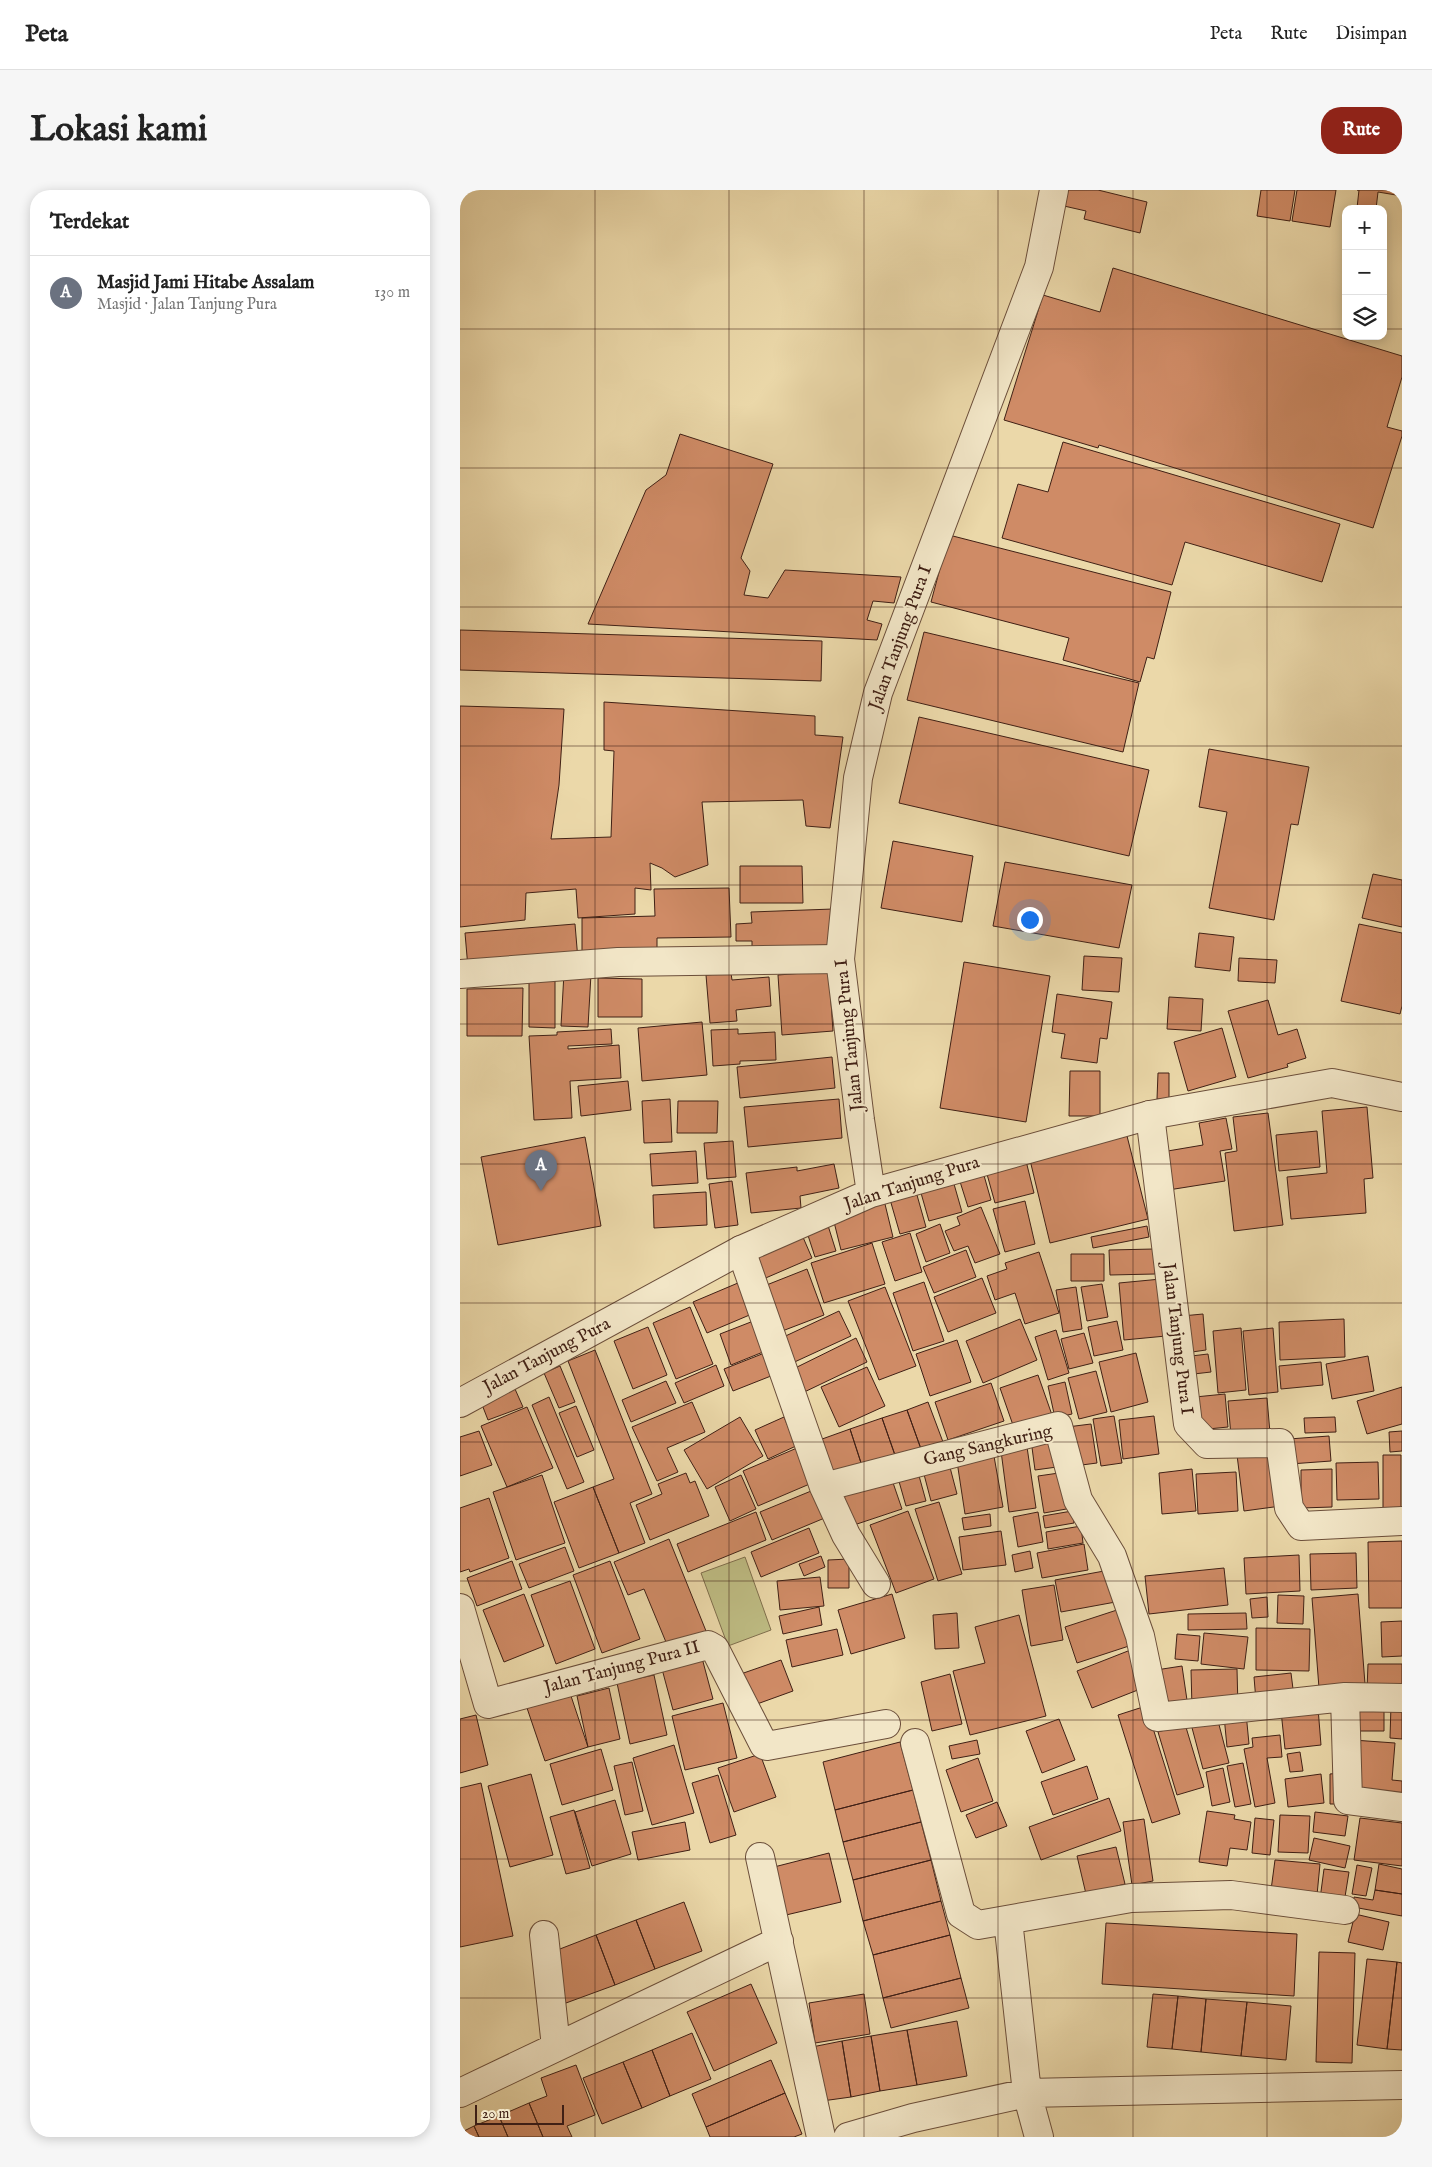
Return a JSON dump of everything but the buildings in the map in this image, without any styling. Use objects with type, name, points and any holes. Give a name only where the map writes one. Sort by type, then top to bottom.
[{"type":"street","name":"Jalan Tanjung Pura I","points":[[871,1193],[840,959],[858,778],[878,693],[1039,267],[1054,190]]},
{"type":"street","points":[[460,974],[618,962],[840,959]]},
{"type":"street","name":"Jalan Tanjung Pura","points":[[460,1403],[741,1250],[871,1193],[1150,1114],[1332,1083],[1402,1097]]},
{"type":"street","name":"Jalan Tanjung Pura I","points":[[1150,1114],[1188,1424],[1207,1444],[1280,1443],[1289,1508],[1301,1526],[1402,1521]]},
{"type":"street","points":[[741,1250],[824,1487],[846,1534],[876,1584]]},
{"type":"street","name":"Gang Sangkuring","points":[[824,1487],[1058,1426],[1078,1500],[1112,1556],[1140,1636],[1157,1717],[1345,1697]]},
{"type":"street","name":"Jalan Tanjung Pura II","points":[[460,1608],[488,1704],[708,1645],[715,1649],[764,1745],[886,1724]]},
{"type":"street","points":[[1402,1698],[1345,1697],[1348,1800],[1402,1807]]},
{"type":"street","points":[[915,1743],[962,1914],[978,1925],[1131,1898],[1231,1895],[1345,1910]]},
{"type":"street","points":[[760,1857],[821,2137]]},
{"type":"street","points":[[1008,1920],[1027,2093],[1039,2137]]},
{"type":"street","points":[[544,1935],[556,2047]]},
{"type":"street","points":[[460,2093],[778,1941]]},
{"type":"street","points":[[848,2137],[913,2118],[1027,2093],[1402,2085]]},
{"type":"shaded area","points":[[745,1557],[771,1630],[728,1646],[701,1573]]},
{"type":"place","name":"Masjid Jami Hitabe Assalam","points":[[541,1191]]}]
